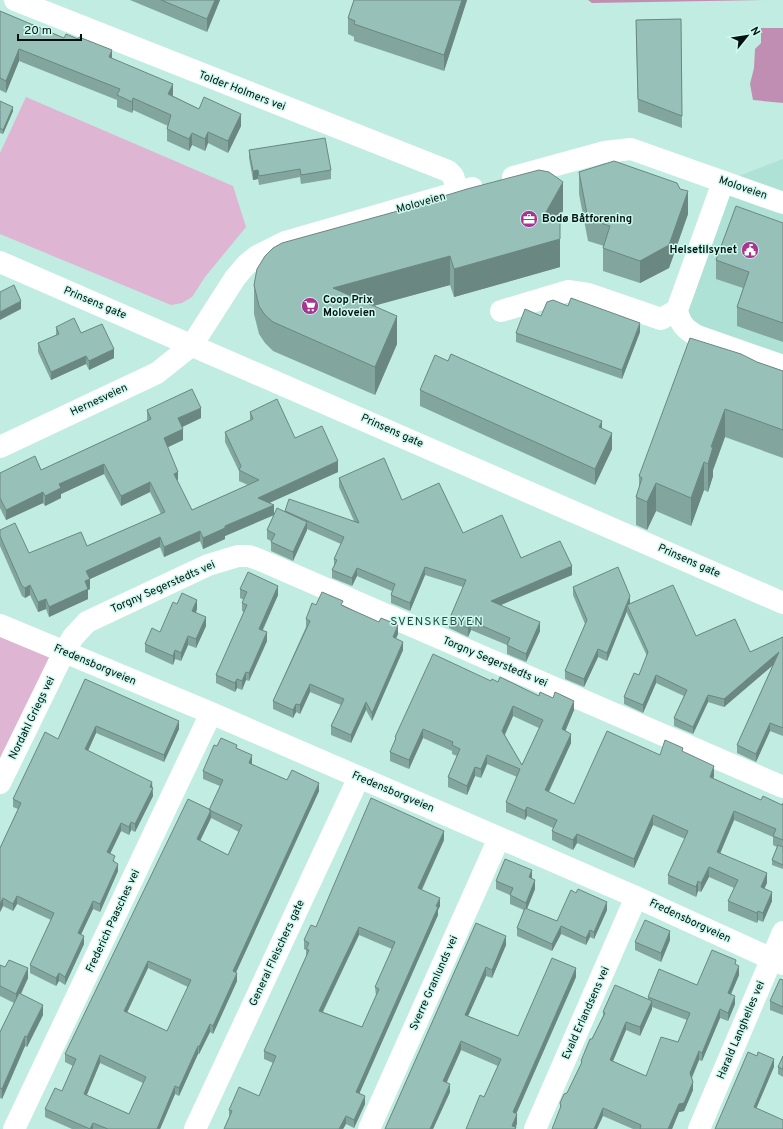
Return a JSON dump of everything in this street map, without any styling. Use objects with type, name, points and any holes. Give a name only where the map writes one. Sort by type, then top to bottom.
[{"type":"street","name":"Tolder Holmers vei","points":[[15,0],[448,172],[453,176],[458,192]]},
{"type":"street","name":"Moloveien","points":[[192,344],[235,278],[246,265],[264,252],[285,242],[458,192],[619,149],[631,149],[649,154],[783,203]]},
{"type":"street","points":[[723,182],[677,310],[679,320],[686,330],[697,336],[783,366]]},
{"type":"street","name":"Prinsens gate","points":[[0,262],[192,344],[783,603]]},
{"type":"street","points":[[501,311],[568,291],[588,294],[661,319],[677,310]]},
{"type":"street","name":"Hernesveien","points":[[0,447],[157,373],[192,344]]},
{"type":"street","name":"Torgny Segerstedts vei","points":[[64,652],[73,637],[87,622],[208,565],[238,556],[249,556],[783,787]]},
{"type":"street","name":"Fredensborgveien","points":[[0,625],[211,713],[636,897],[777,961]]},
{"type":"street","name":"Nordahl Griegs vei","points":[[0,783],[64,652]]},
{"type":"street","name":"Frederich Paasches vei","points":[[14,1129],[211,713]]},
{"type":"street","name":"General Fleischers gate","points":[[195,1129],[359,777]]},
{"type":"street","name":"Sverre Granlunds vei","points":[[369,1129],[499,838]]},
{"type":"street","name":"Evald Erlandsens vei","points":[[535,1129],[636,897]]},
{"type":"street","name":"Harald Langhelles vei","points":[[699,1129],[777,961],[783,932]]},
{"type":"street","points":[[0,1127],[4,1129]]},
{"type":"shaded area","points":[[588,0],[767,0],[592,3]]},
{"type":"shaded area","points":[[761,28],[783,28],[783,103],[753,100],[750,84],[754,68],[755,49],[761,43]]},
{"type":"shaded area","points":[[26,97],[233,186],[246,227],[205,277],[192,297],[182,303],[171,305],[0,234],[0,153]]},
{"type":"shaded area","points":[[783,159],[783,366],[679,320],[723,182]]},
{"type":"shaded area","points":[[0,635],[50,657],[0,762]]},
{"type":"building","points":[[161,0],[215,0],[207,19]]},
{"type":"building","points":[[354,0],[462,0],[444,55],[354,24],[355,21],[348,18]]},
{"type":"building","points":[[0,11],[64,38],[66,34],[78,39],[79,37],[112,50],[109,57],[173,84],[168,94],[199,109],[204,97],[241,114],[228,141],[208,132],[205,139],[192,133],[189,139],[167,129],[171,115],[133,98],[132,102],[117,95],[120,89],[19,49],[6,81],[0,78]]},
{"type":"building","points":[[681,19],[682,116],[638,99],[636,20]]},
{"type":"building","points":[[0,101],[13,107],[3,130],[0,128]]},
{"type":"building","points":[[325,138],[331,170],[301,175],[300,169],[259,176],[258,170],[253,171],[249,150]]},
{"type":"building","points":[[614,161],[677,183],[680,189],[688,191],[669,245],[640,261],[603,248],[610,226],[588,219],[579,172]]},
{"type":"building","points":[[539,170],[549,172],[563,182],[541,221],[560,220],[560,239],[454,269],[450,256],[333,288],[397,316],[375,367],[273,322],[265,315],[259,306],[254,285],[257,269],[265,256],[273,248],[282,243],[445,198],[444,196],[467,189]]},
{"type":"building","points":[[736,206],[783,223],[783,323],[737,307],[749,272],[716,260]]},
{"type":"building","points":[[14,285],[21,301],[0,312],[0,292]]},
{"type":"building","points":[[571,298],[640,323],[622,370],[516,333],[525,309],[541,316],[547,302],[553,300],[568,306]]},
{"type":"building","points":[[74,318],[81,333],[102,324],[114,349],[89,361],[86,356],[51,372],[38,343],[59,334],[56,327]]},
{"type":"building","points":[[690,338],[741,354],[757,362],[783,371],[783,430],[725,409],[711,447],[713,447],[708,464],[704,462],[691,498],[656,483],[647,502],[636,497],[642,478],[639,476]]},
{"type":"building","points":[[451,354],[602,421],[599,427],[612,433],[595,469],[420,390],[435,355],[448,361]]},
{"type":"building","points":[[192,389],[201,408],[178,418],[183,429],[164,438],[178,472],[174,474],[192,510],[259,480],[239,470],[241,466],[225,432],[253,419],[250,412],[277,399],[295,438],[322,426],[338,461],[258,498],[274,505],[225,526],[225,528],[203,538],[200,531],[164,547],[160,537],[86,571],[90,579],[85,581],[88,589],[49,607],[46,599],[38,602],[30,585],[25,588],[22,586],[0,536],[0,530],[15,523],[29,553],[81,532],[87,546],[165,512],[150,482],[121,496],[104,464],[59,484],[61,488],[45,496],[43,492],[6,510],[0,498],[0,473],[35,456],[41,470],[151,419],[147,410]]},
{"type":"building","points":[[384,458],[402,500],[439,483],[463,533],[502,515],[521,558],[560,541],[572,566],[491,601],[540,622],[526,654],[507,645],[510,638],[471,621],[468,628],[449,620],[466,580],[425,567],[410,603],[391,595],[395,584],[357,568],[352,578],[332,570],[337,560],[334,559],[344,537],[285,511],[289,499],[359,523],[339,478]]},
{"type":"building","points":[[277,508],[307,522],[293,552],[271,542],[275,534],[267,530]]},
{"type":"building","points":[[618,567],[630,596],[607,653],[598,649],[584,679],[565,671],[587,620],[573,587]]},
{"type":"building","points":[[248,572],[278,586],[259,629],[267,632],[249,673],[246,672],[242,681],[237,679],[235,683],[216,675],[247,605],[242,603],[247,592],[240,589]]},
{"type":"building","points":[[673,585],[696,636],[735,619],[750,652],[783,637],[783,728],[770,723],[756,754],[737,745],[779,652],[724,699],[708,695],[693,727],[674,718],[687,690],[656,675],[643,705],[624,697],[634,673],[639,675],[648,652],[627,605]]},
{"type":"building","points":[[322,592],[343,601],[341,605],[379,622],[381,618],[398,625],[393,637],[403,642],[372,713],[366,702],[351,735],[331,726],[344,699],[310,684],[300,705],[296,704],[293,710],[273,701],[310,621],[306,619],[312,603],[316,605]]},
{"type":"building","points":[[182,593],[197,600],[192,611],[206,617],[196,639],[188,636],[181,653],[175,650],[173,656],[145,644],[152,628],[160,632],[173,602],[177,604]]},
{"type":"building","points":[[433,654],[491,681],[492,679],[498,682],[500,677],[539,696],[540,692],[553,698],[555,692],[574,701],[562,729],[571,734],[545,790],[574,804],[607,731],[660,755],[665,740],[683,748],[682,751],[714,766],[710,777],[761,800],[763,796],[782,805],[783,803],[783,840],[773,836],[776,829],[734,811],[717,852],[767,873],[761,887],[772,892],[763,913],[758,911],[757,913],[728,901],[738,880],[709,867],[701,883],[698,881],[696,887],[668,875],[688,831],[653,815],[634,859],[577,834],[573,840],[552,831],[557,820],[527,807],[525,811],[506,802],[520,769],[487,755],[481,769],[475,767],[467,786],[448,777],[460,749],[452,745],[453,742],[423,729],[409,760],[390,752],[396,738],[395,737]],"holes":[[[513,706],[543,720],[522,765],[502,731]]]},
{"type":"building","points":[[85,679],[179,721],[164,755],[96,726],[85,749],[152,782],[150,787],[153,788],[135,824],[131,822],[129,827],[121,823],[107,852],[115,856],[113,861],[118,864],[100,904],[93,901],[78,933],[84,936],[65,977],[59,973],[56,978],[30,965],[54,913],[17,896],[13,904],[3,898],[0,904],[0,848],[21,803],[13,799],[45,732],[58,739]]},
{"type":"building","points":[[221,738],[237,745],[236,748],[252,755],[249,763],[287,780],[292,770],[319,783],[233,971],[237,973],[213,1026],[210,1024],[199,1047],[198,1046],[179,1088],[175,1086],[157,1129],[108,1129],[93,1123],[90,1129],[45,1109],[55,1088],[62,1091],[76,1059],[65,1054],[188,799],[209,809],[223,780],[203,771],[214,745],[217,746]],"holes":[[[211,811],[242,825],[228,855],[197,839]],[[148,961],[191,980],[167,1031],[124,1011]],[[100,1055],[146,1077],[129,1114],[84,1094]]]},
{"type":"building","points":[[371,798],[444,831],[418,888],[440,898],[436,906],[438,907],[356,1092],[365,1096],[354,1120],[346,1116],[339,1129],[224,1129],[232,1111],[229,1110],[239,1087],[259,1096],[276,1056],[264,1051],[309,950],[306,949],[309,943],[304,940],[311,925],[316,927]],"holes":[[[359,927],[395,942],[375,987],[379,989],[362,1027],[319,1011]]]},
{"type":"building","points":[[778,845],[783,847],[783,865],[772,860]]},
{"type":"building","points":[[505,859],[532,870],[529,877],[535,880],[526,903],[510,895],[513,888],[496,881]]},
{"type":"building","points":[[578,889],[607,902],[594,932],[590,930],[586,938],[561,926],[552,944],[517,928],[525,908],[557,921],[571,890],[576,893]]},
{"type":"building","points":[[645,920],[670,931],[661,953],[635,942]]},
{"type":"building","points":[[476,923],[506,936],[492,970],[486,967],[465,1015],[518,1036],[552,958],[576,968],[513,1112],[517,1114],[512,1126],[516,1127],[515,1129],[466,1129],[480,1095],[484,1097],[501,1059],[461,1041],[443,1081],[450,1084],[430,1129],[385,1129]]},
{"type":"building","points":[[712,950],[736,960],[735,964],[739,966],[728,993],[735,996],[728,1013],[720,1009],[702,1053],[699,1051],[690,1073],[693,1082],[684,1103],[679,1104],[668,1129],[640,1129],[641,1125],[603,1108],[594,1129],[552,1129],[561,1106],[560,1103],[564,1094],[567,1093],[582,1062],[581,1061],[590,1039],[592,1039],[605,1013],[603,1012],[615,985],[652,1001],[640,1027],[626,1022],[610,1060],[646,1076],[661,1037],[678,1042],[690,1013],[648,997],[659,969],[697,985]]},
{"type":"building","points":[[9,960],[28,968],[16,994],[0,986],[0,965],[5,967]]},
{"type":"building","points":[[780,979],[783,980],[783,1007],[770,1001]]},
{"type":"building","points":[[19,993],[43,1005],[27,1037],[25,1036],[2,1089],[0,1088],[0,1032]]},
{"type":"building","points":[[748,1052],[757,1056],[758,1052],[774,1059],[754,1107],[783,1120],[783,1129],[715,1129]]},
{"type":"building","points":[[783,1056],[783,1069],[778,1067]]},
{"type":"place","name":"Bodø Båtforening","points":[[529,219]]},
{"type":"place","name":"Helsetilsynet","points":[[750,250]]},
{"type":"place","name":"Coop Prix Moloveien","points":[[310,306]]},
{"type":"district","name":"SVENSKEBYEN","points":[[437,622]]}]
